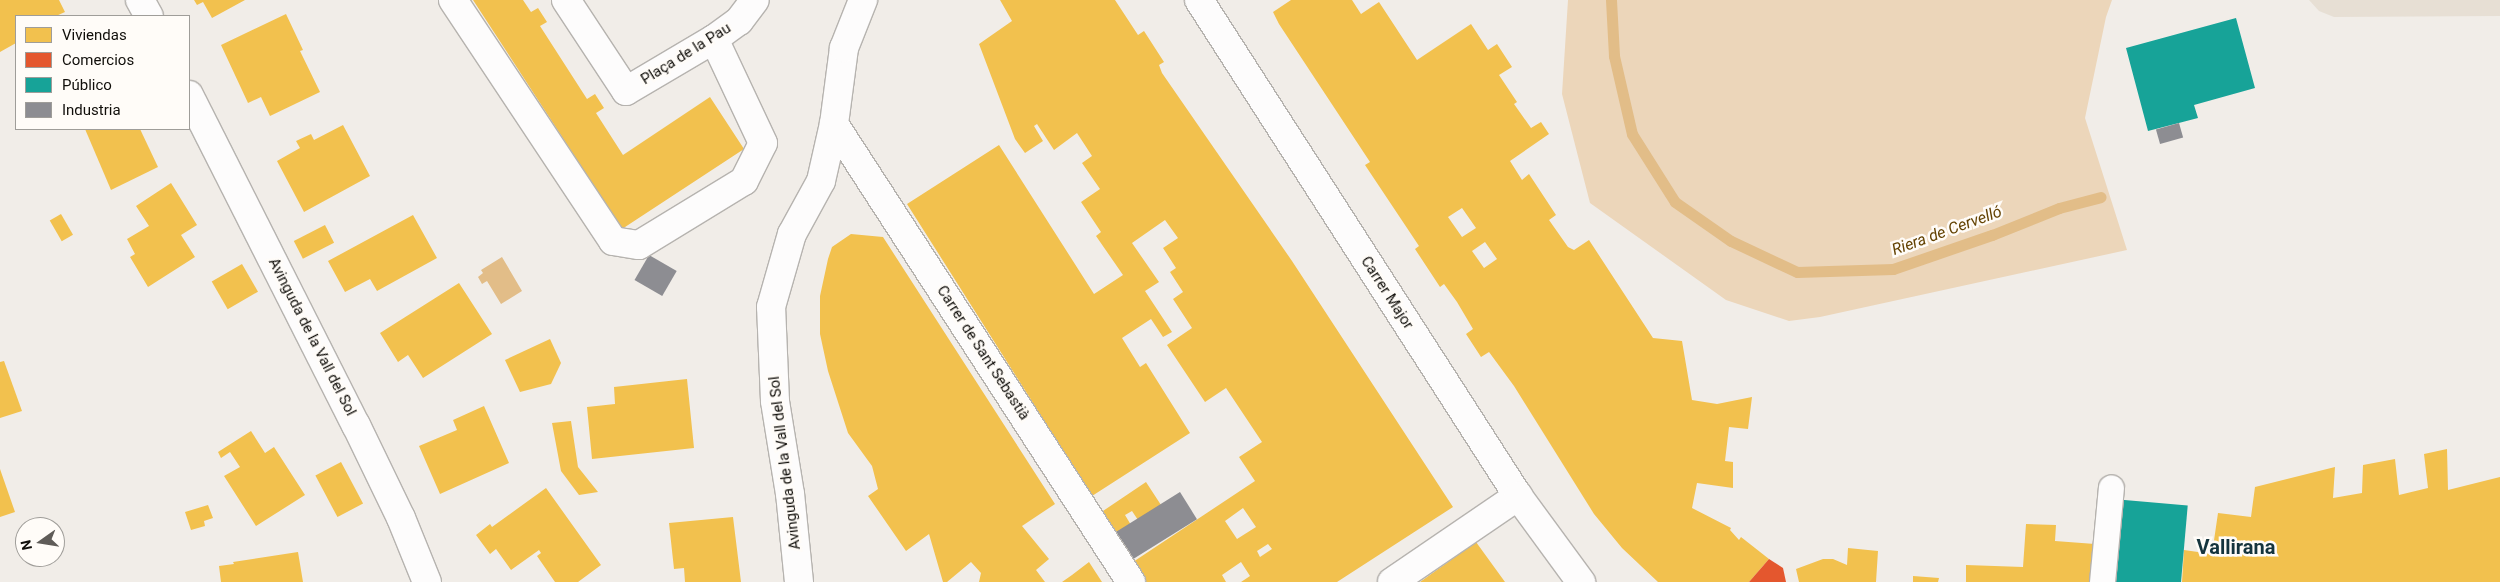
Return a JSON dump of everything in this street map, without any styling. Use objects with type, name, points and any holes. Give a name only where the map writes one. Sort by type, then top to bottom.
[{"type":"street","points":[[140,0],[148,15]]},
{"type":"street","points":[[453,0],[613,240],[639,245],[744,181],[763,143],[714,39]]},
{"type":"street","name":"Plaça de la Pau","points":[[566,0],[626,91],[714,39],[739,21],[755,0]]},
{"type":"street","name":"Avinguda de la Vall del Sol","points":[[799,582],[790,494],[775,401],[771,307],[792,234],[821,181],[834,124],[844,48],[863,0]]},
{"type":"street","name":"Carrer Major","points":[[1198,0],[1518,496],[1581,582]]},
{"type":"street","name":"Avinguda de la Vall del Sol","points":[[190,97],[356,425],[401,518],[427,582]]},
{"type":"street","name":"Carrer de Sant Sebastià","points":[[834,124],[1131,582]]},
{"type":"street","points":[[2102,582],[2111,487]]},
{"type":"street","points":[[1392,582],[1518,496]]},
{"type":"shaded area","points":[[1568,0],[2112,0],[2106,17],[2085,118],[2127,250],[1820,317],[1789,321],[1726,300],[1590,203],[1562,94]]},
{"type":"shaded area","points":[[2309,0],[2500,0],[2500,16],[2334,17],[2319,11]]},
{"type":"shaded area","points":[[502,257],[522,291],[501,304],[487,281],[482,284],[478,277],[483,273],[481,270]]},
{"type":"building: Viviendas","points":[[0,0],[59,0],[65,12],[58,15],[15,15],[15,44],[0,52]]},
{"type":"building: Viviendas","points":[[194,0],[245,0],[212,18],[203,2],[197,5]]},
{"type":"building: Viviendas","points":[[473,0],[523,0],[531,12],[538,8],[547,22],[540,26],[587,99],[595,94],[604,108],[596,113],[623,155],[710,97],[744,149],[622,229]]},
{"type":"building: Viviendas","points":[[1000,0],[1115,0],[1138,35],[1144,31],[1164,62],[1159,65],[1162,73],[1292,261],[1453,507],[1337,582],[1241,582],[1250,576],[1241,562],[1222,575],[1226,582],[1146,582],[1133,562],[1255,481],[1239,457],[1262,442],[1226,388],[1205,402],[1167,345],[1192,328],[1173,299],[1183,292],[1170,272],[1176,268],[1163,248],[1178,238],[1165,220],[1132,243],[1159,282],[1145,291],[1172,332],[1163,337],[1151,319],[1122,338],[1140,367],[1146,363],[1190,433],[1092,496],[907,204],[999,145],[1094,294],[1123,275],[1096,236],[1101,232],[1081,202],[1100,189],[1082,163],[1092,156],[1077,133],[1054,150],[1037,124],[1034,126],[1043,141],[1025,153],[1015,139],[979,44],[1012,21]],"holes":[[[1243,508],[1256,527],[1237,539],[1225,521]],[[1268,544],[1272,549],[1260,557],[1257,551]]]},
{"type":"building: Viviendas","points":[[1291,0],[1352,0],[1361,14],[1379,2],[1417,60],[1471,24],[1488,50],[1497,44],[1512,67],[1499,75],[1517,102],[1514,104],[1531,128],[1541,122],[1549,134],[1510,161],[1522,180],[1529,174],[1556,215],[1549,220],[1568,247],[1574,250],[1589,240],[1653,338],[1682,341],[1692,400],[1717,404],[1752,397],[1748,429],[1729,427],[1725,461],[1733,462],[1733,488],[1697,483],[1692,508],[1731,528],[1730,530],[1739,540],[1741,537],[1769,559],[1749,582],[1658,582],[1622,548],[1594,514],[1514,386],[1489,352],[1481,357],[1466,334],[1473,329],[1457,302],[1444,284],[1440,287],[1415,249],[1419,246],[1365,165],[1370,162],[1273,12]],"holes":[[[1462,208],[1476,228],[1462,237],[1448,217]],[[1485,242],[1497,259],[1484,268],[1472,251]]]},
{"type":"building: Viviendas","points":[[286,14],[303,50],[300,51],[320,92],[270,116],[261,97],[248,103],[221,45]]},
{"type":"building: Viviendas","points":[[343,125],[370,176],[304,212],[277,161],[300,148],[296,141],[311,134],[314,140]]},
{"type":"building: Viviendas","points":[[85,130],[140,130],[158,167],[111,190]]},
{"type":"building: Viviendas","points":[[171,183],[197,225],[181,235],[195,257],[148,287],[130,257],[135,254],[127,239],[149,226],[136,206]]},
{"type":"building: Viviendas","points":[[61,214],[73,235],[62,241],[50,221]]},
{"type":"building: Viviendas","points":[[413,215],[437,258],[377,291],[370,279],[345,292],[328,261]]},
{"type":"building: Viviendas","points":[[325,225],[334,243],[303,259],[294,241]]},
{"type":"building: Viviendas","points":[[851,234],[883,237],[1055,504],[1022,526],[1049,559],[1036,570],[1045,582],[979,582],[981,573],[971,562],[947,582],[943,582],[929,534],[906,551],[868,496],[878,489],[872,466],[848,433],[828,371],[820,334],[820,296],[828,259],[832,247]]},
{"type":"building: Viviendas","points":[[242,264],[258,292],[228,309],[212,282]]},
{"type":"building: Viviendas","points":[[459,283],[492,334],[423,378],[408,355],[398,362],[380,333]]},
{"type":"building: Viviendas","points":[[550,339],[561,363],[551,384],[520,392],[505,360]]},
{"type":"building: Viviendas","points":[[4,361],[22,411],[0,418],[0,362]]},
{"type":"building: Viviendas","points":[[687,379],[694,448],[592,459],[587,407],[615,404],[614,387]]},
{"type":"building: Viviendas","points":[[484,406],[509,463],[440,494],[419,446],[457,430],[453,420]]},
{"type":"building: Viviendas","points":[[571,421],[578,467],[598,492],[579,495],[561,471],[552,423]]},
{"type":"building: Viviendas","points":[[251,431],[265,453],[274,447],[305,495],[256,526],[224,476],[240,467],[230,452],[221,458],[218,452]]},
{"type":"building: Viviendas","points":[[2447,449],[2448,490],[2500,477],[2500,582],[2182,582],[2184,550],[2212,554],[2218,513],[2251,517],[2255,487],[2335,467],[2333,498],[2362,493],[2363,465],[2395,459],[2399,495],[2428,488],[2424,454]]},
{"type":"building: Viviendas","points":[[341,462],[363,503],[337,517],[315,476]]},
{"type":"building: Viviendas","points":[[0,469],[15,512],[0,517]]},
{"type":"building: Viviendas","points":[[1146,482],[1161,505],[1138,520],[1132,511],[1125,515],[1131,525],[1115,535],[1100,513]]},
{"type":"building: Viviendas","points":[[546,488],[601,565],[578,582],[555,582],[537,556],[541,553],[539,550],[511,570],[496,549],[490,554],[476,535],[490,524],[492,527]]},
{"type":"building: Viviendas","points":[[208,505],[213,518],[204,521],[205,526],[191,530],[185,512]]},
{"type":"building: Viviendas","points":[[733,517],[741,582],[685,582],[684,568],[674,569],[669,523]]},
{"type":"building: Viviendas","points":[[2026,524],[2056,525],[2055,541],[2095,544],[2093,582],[1966,582],[1966,565],[2023,567]]},
{"type":"building: Viviendas","points":[[1476,542],[1505,582],[1420,582],[1458,555]]},
{"type":"building: Viviendas","points":[[1848,548],[1878,551],[1876,582],[1799,582],[1796,569],[1823,559],[1833,559],[1847,565]]},
{"type":"building: Viviendas","points":[[298,552],[303,582],[221,582],[219,566]]},
{"type":"building: Viviendas","points":[[1089,562],[1102,582],[1062,582],[1072,575]]},
{"type":"building: Viviendas","points":[[1913,576],[1939,578],[1938,582],[1913,582]]},
{"type":"building: Comercios","points":[[1769,559],[1783,568],[1786,582],[1749,582]]},
{"type":"building: Público","points":[[2236,18],[2255,88],[2194,105],[2198,118],[2148,131],[2126,48]]},
{"type":"building: Público","points":[[2113,499],[2188,506],[2181,582],[2106,582]]},
{"type":"building: Industria","points":[[2179,123],[2183,137],[2160,144],[2156,130]]},
{"type":"building: Industria","points":[[649,255],[677,271],[662,296],[634,280]]},
{"type":"building: Industria","points":[[1180,492],[1197,519],[1131,560],[1114,533]]},
{"type":"waterway","name":"Riera de Cervelló","points":[[1611,0],[1614,56],[1632,134],[1675,202],[1731,241],[1797,272],[1893,269],[1992,235],[2059,208],[2101,197]]},
{"type":"district","name":"Vallirana","points":[[2236,547]]}]
